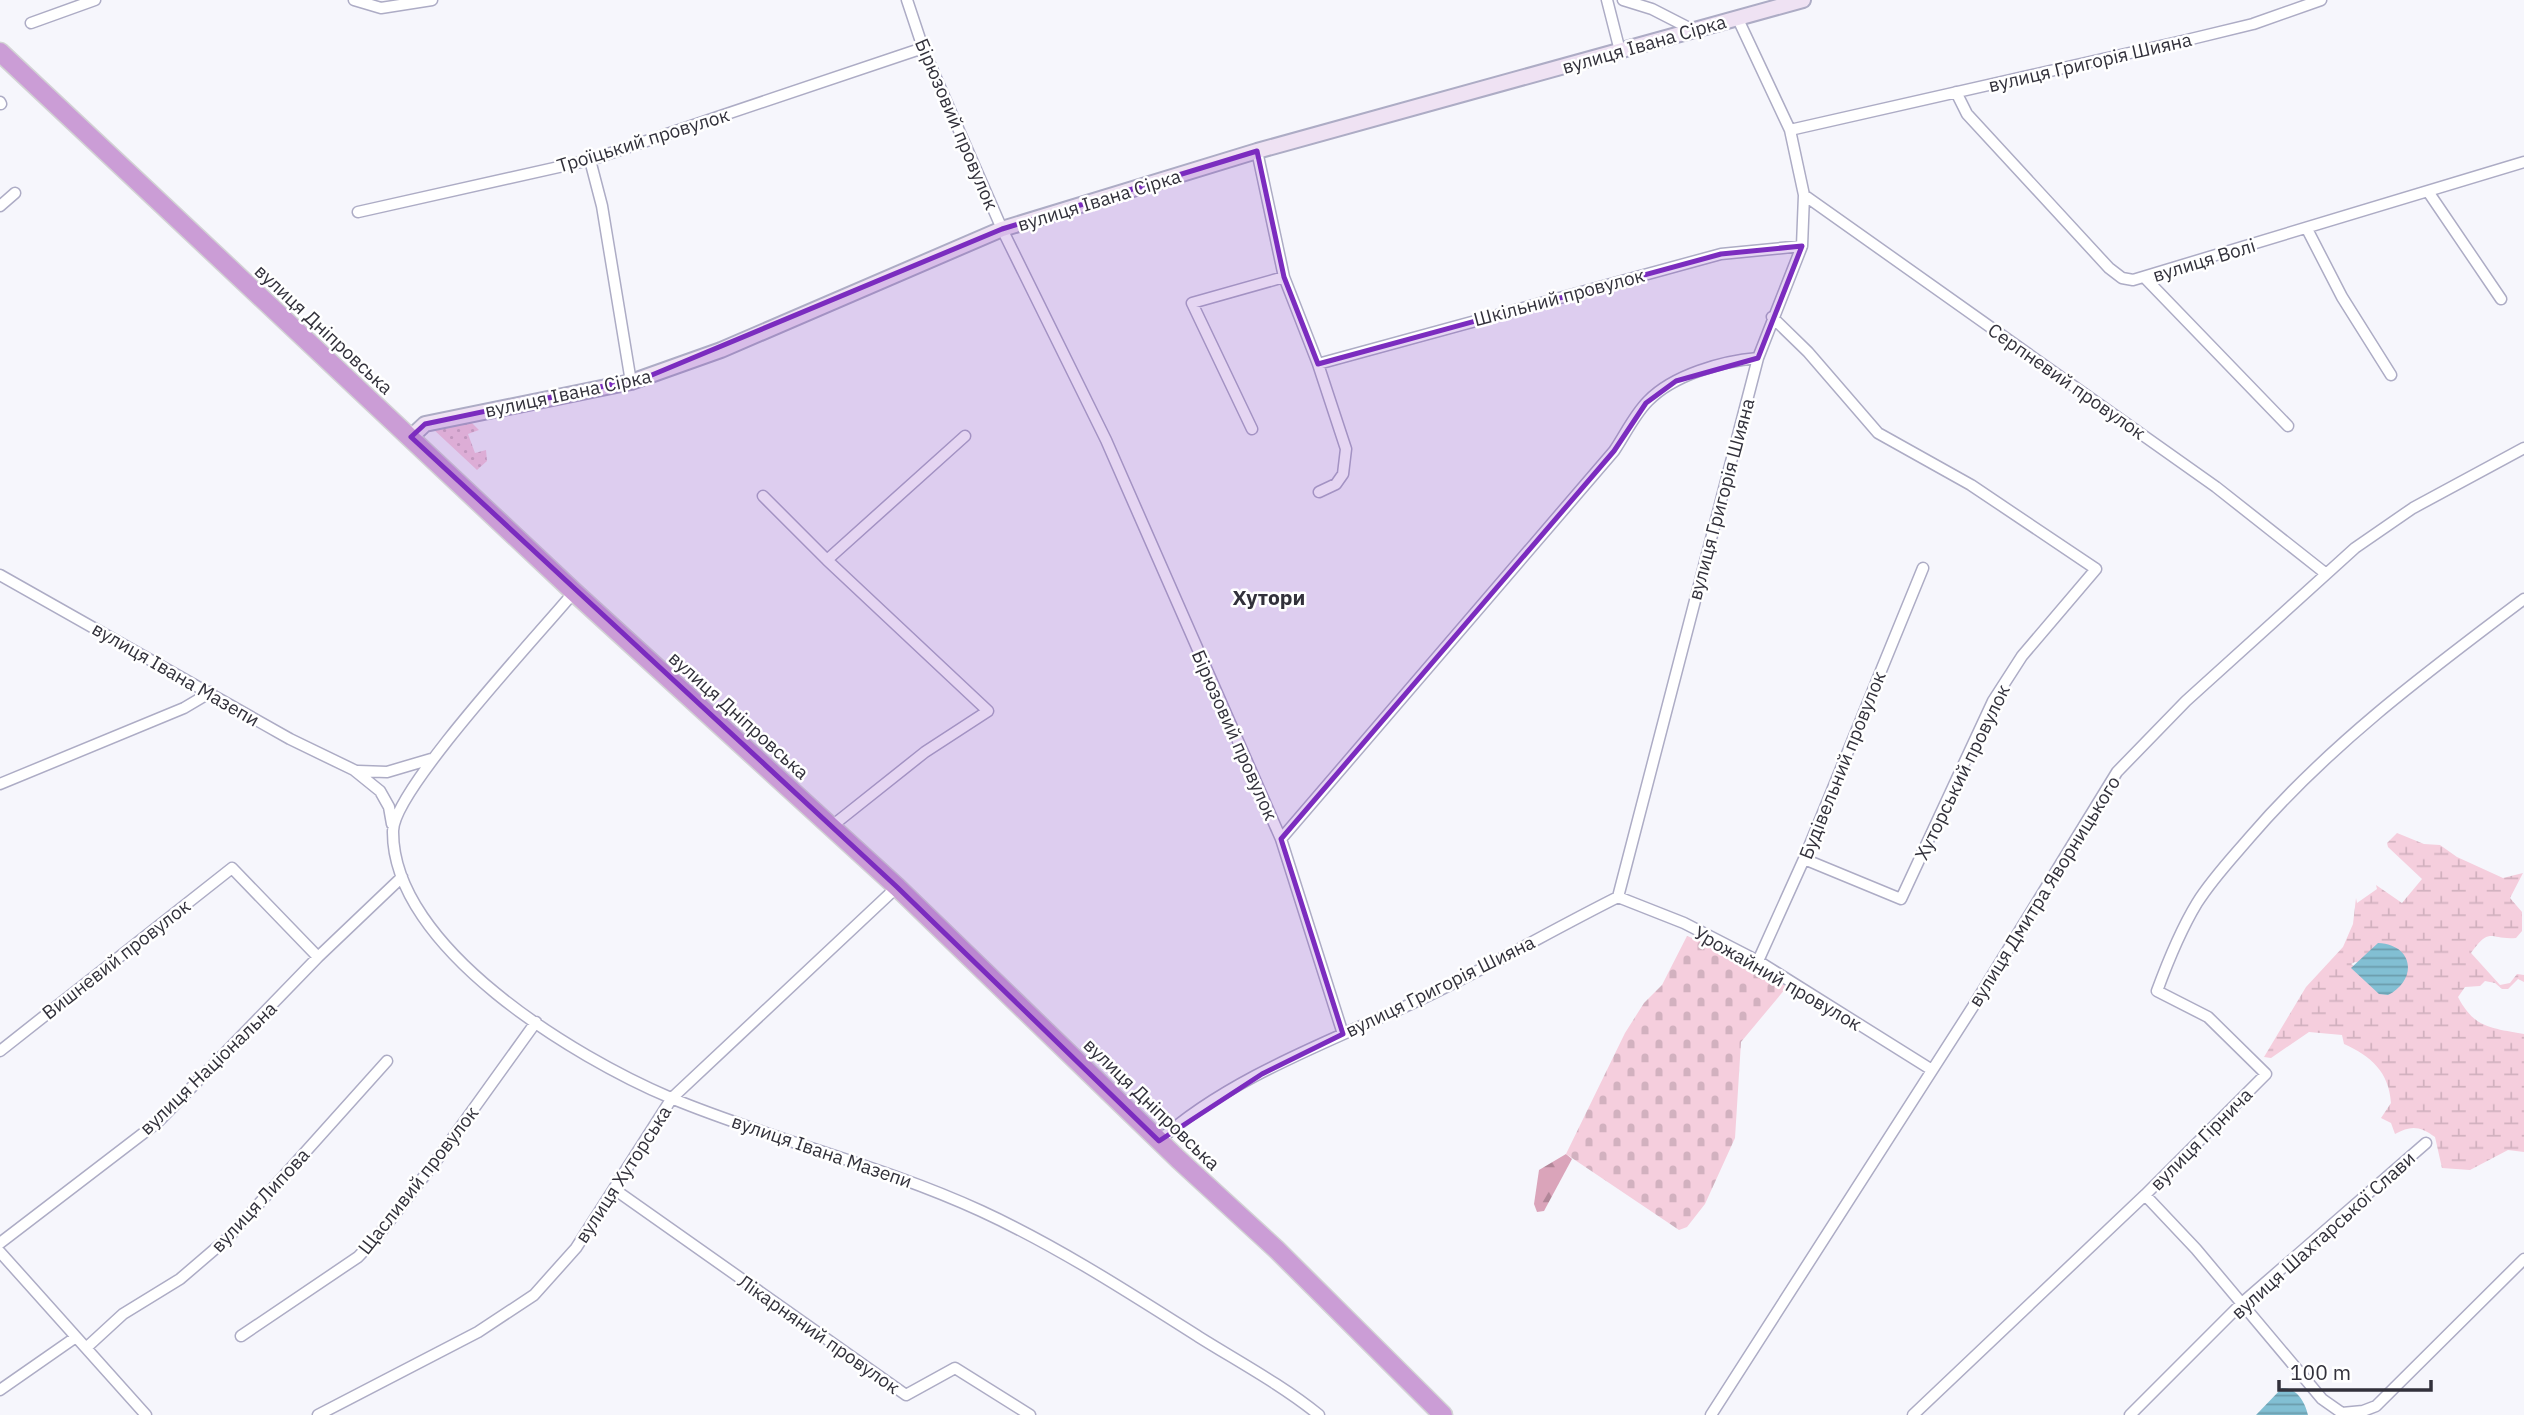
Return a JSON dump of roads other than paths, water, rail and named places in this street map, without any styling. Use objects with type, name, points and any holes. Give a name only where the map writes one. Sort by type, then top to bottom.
[{"type":"highway","name":"вулиця Дніпровська","points":[[0,52],[574,592],[897,887],[1159,1141],[1276,1249],[1443,1415]]},
{"type":"street","points":[[31,23],[94,0]]},
{"type":"street","points":[[354,0],[381,8],[432,0]]},
{"type":"street","name":"Бірюзовий провулок","points":[[907,0],[923,48],[1002,229],[1106,440],[1281,839],[1614,451],[1646,403],[1676,381],[1737,360],[1758,358]]},
{"type":"street","points":[[1607,0],[1620,51]]},
{"type":"street","points":[[1623,0],[1652,9],[1693,30]]},
{"type":"street","name":"вулиця Івана Сірка","points":[[411,437],[425,424],[631,382],[721,350],[1002,229],[1257,151],[1803,0]]},
{"type":"street","name":"вулиця Григорія Шияна","points":[[1159,1141],[1176,1125],[1262,1074],[1417,1001],[1618,897],[1758,358],[1802,246],[1804,195],[1790,130],[2253,24],[2321,0]]},
{"type":"street","points":[[1737,18],[1790,130]]},
{"type":"street","name":"Троїцький провулок","points":[[358,212],[590,160],[923,48]]},
{"type":"street","name":"вулиця Волі","points":[[1956,92],[1967,114],[2109,268],[2122,278],[2145,278],[2430,193],[2524,162]]},
{"type":"street","points":[[1257,151],[1284,277],[1345,444],[1346,462],[1343,474],[1336,484],[1319,492]]},
{"type":"street","points":[[590,160],[602,206],[631,382]]},
{"type":"street","points":[[0,206],[15,193]]},
{"type":"street","points":[[2430,193],[2501,299]]},
{"type":"street","name":"Серпневий провулок","points":[[1804,195],[2216,488],[2325,573]]},
{"type":"street","points":[[2307,229],[2342,297],[2391,375]]},
{"type":"street","name":"Шкільний провулок","points":[[1318,365],[1721,254],[1802,246]]},
{"type":"street","points":[[1252,429],[1192,303],[1284,277]]},
{"type":"street","points":[[2145,278],[2288,426]]},
{"type":"street","name":"Хуторський провулок","points":[[1772,317],[1808,352],[1878,433],[1971,485],[2096,569],[2022,656],[1993,701],[1901,899],[1804,859]]},
{"type":"street","points":[[827,560],[965,436]]},
{"type":"street","name":"вулиця Дмитра Яворницького","points":[[1711,1415],[1932,1070],[2117,772],[2186,701],[2325,573],[2413,508],[2524,448]]},
{"type":"street","points":[[763,496],[827,560],[988,710],[925,751],[832,826]]},
{"type":"street","name":"Будівельний провулок","points":[[1758,961],[1804,859],[1923,568]]},
{"type":"street","name":"вулиця Івана Мазепи","points":[[0,575],[211,692],[290,740],[354,770],[374,785],[385,798],[402,877],[429,928],[449,952],[536,1023],[622,1075],[672,1098],[926,1187],[1018,1229],[1158,1311],[1320,1415]]},
{"type":"street","points":[[393,828],[407,793],[574,592]]},
{"type":"street","name":"вулиця Гірнича","points":[[1913,1415],[2145,1195],[2266,1074],[2208,1017],[2157,991],[2175,942],[2197,902],[2282,800],[2328,755],[2388,704],[2524,599]]},
{"type":"street","points":[[0,784],[184,708],[211,692]]},
{"type":"street","name":"вулиця Івана Мазепи","points":[[354,770],[387,772],[435,757]]},
{"type":"street","points":[[1281,839],[1343,1034]]},
{"type":"street","name":"Вишневий провулок","points":[[0,1051],[232,868],[318,957]]},
{"type":"street","name":"вулиця Національна","points":[[0,1243],[158,1122],[318,957],[402,877]]},
{"type":"street","name":"вулиця Хуторська","points":[[318,1415],[478,1332],[534,1296],[576,1248],[672,1098],[897,887]]},
{"type":"street","name":"Урожайний провулок","points":[[1618,897],[1684,923],[1758,961],[1932,1070]]},
{"type":"street","name":"Щасливий провулок","points":[[241,1336],[342,1269],[377,1237],[536,1023]]},
{"type":"street","name":"вулиця Липова","points":[[86,1348],[123,1314],[180,1279],[229,1237],[387,1061]]},
{"type":"street","name":"вулиця Шахтарської Слави","points":[[2130,1415],[2242,1303],[2426,1143]]},
{"type":"street","name":"Лікарняний провулок","points":[[614,1189],[905,1395],[955,1368],[1030,1415]]},
{"type":"street","points":[[2145,1195],[2242,1303],[2322,1399],[2337,1410],[2352,1413],[2376,1406],[2390,1395],[2462,1318],[2524,1259]]},
{"type":"street","points":[[0,1252],[146,1415]]},
{"type":"street","points":[[0,1390],[76,1337]]},
{"type":"water","points":[[2378,943],[2399,950],[2408,964],[2404,981],[2388,995],[2379,994],[2351,968]]},
{"type":"water","points":[[2282,1388],[2292,1390],[2300,1397],[2308,1415],[2256,1415]]},
{"type":"district","name":"Хутори","points":[[1269,597]]}]
